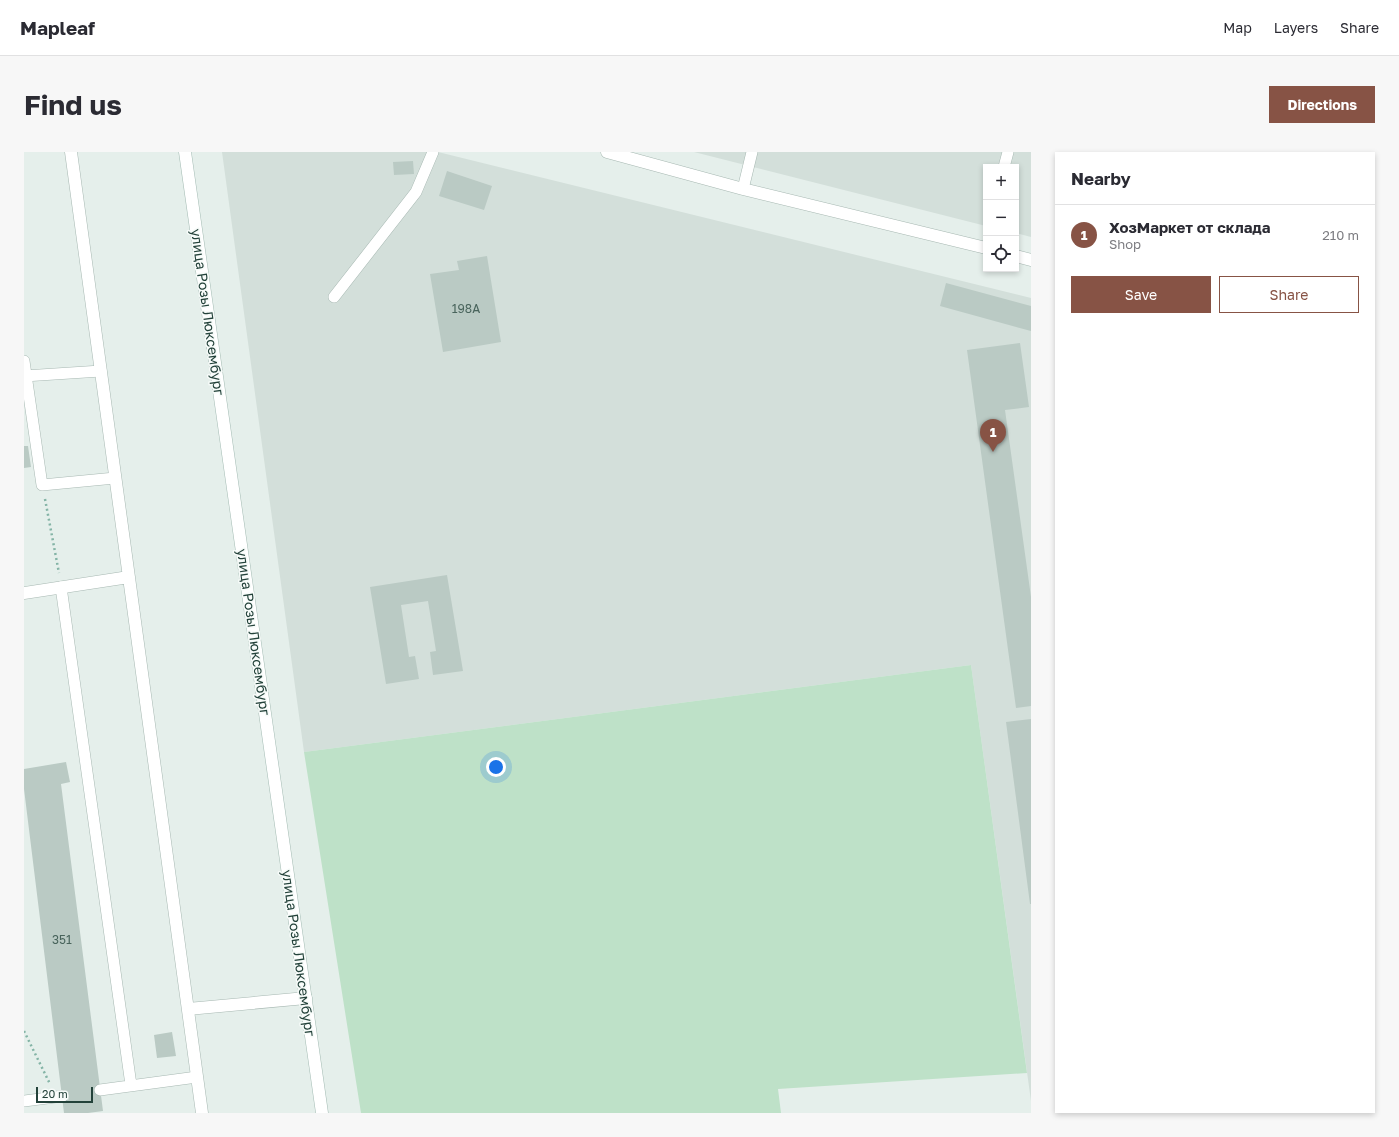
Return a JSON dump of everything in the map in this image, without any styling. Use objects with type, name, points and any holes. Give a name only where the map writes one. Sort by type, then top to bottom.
[{"type":"street","points":[[71,152],[202,1113]]},
{"type":"street","name":"улица Розы Люксембург","points":[[185,152],[322,1113]]},
{"type":"street","points":[[607,152],[743,189],[983,245]]},
{"type":"street","points":[[1019,257],[1031,260]]},
{"type":"street","points":[[24,592],[129,577]]},
{"type":"street","points":[[188,1009],[306,998]]},
{"type":"lane","points":[[334,297],[416,192],[433,152]]},
{"type":"lane","points":[[743,189],[752,152]]},
{"type":"lane","points":[[1005,164],[1008,152]]},
{"type":"lane","points":[[24,361],[42,485],[115,478]]},
{"type":"lane","points":[[25,376],[100,371]]},
{"type":"lane","points":[[61,587],[131,1085]]},
{"type":"lane","points":[[100,1090],[197,1077]]},
{"type":"lane","points":[[24,1101],[59,1096]]},
{"type":"path","points":[[42,485],[61,587]]},
{"type":"path","points":[[24,1031],[59,1096]]},
{"type":"shaded area","points":[[222,152],[438,152],[1031,298],[1031,1101],[971,665],[304,752]]},
{"type":"shaded area","points":[[694,152],[1031,152],[1031,237],[1019,234],[1019,164],[983,164],[983,225]]},
{"type":"green space","points":[[971,665],[1027,1073],[778,1089],[781,1113],[361,1113],[304,752]]},
{"type":"building","points":[[413,161],[414,174],[394,175],[393,162]]},
{"type":"building","points":[[447,171],[492,186],[484,210],[439,196]]},
{"type":"building","points":[[487,256],[501,342],[443,352],[430,274],[459,270],[457,261]]},
{"type":"building","points":[[946,283],[1031,306],[1031,331],[940,306]]},
{"type":"building","points":[[1020,343],[1029,407],[1005,410],[1031,597],[1031,706],[1016,708],[967,350]]},
{"type":"building","points":[[24,446],[28,446],[31,467],[24,468]]},
{"type":"building","points":[[447,575],[463,671],[433,675],[430,652],[436,651],[428,601],[401,605],[409,657],[415,656],[419,679],[386,684],[370,587]]},
{"type":"building","points":[[1031,719],[1031,904],[1030,904],[1006,722]]},
{"type":"building","points":[[66,762],[70,782],[61,784],[103,1111],[88,1113],[64,1113],[24,789],[24,769]]},
{"type":"building","points":[[172,1032],[176,1056],[157,1058],[154,1035]]},
{"type":"place","name":"ХозМаркет от склада","points":[[993,452]]}]
